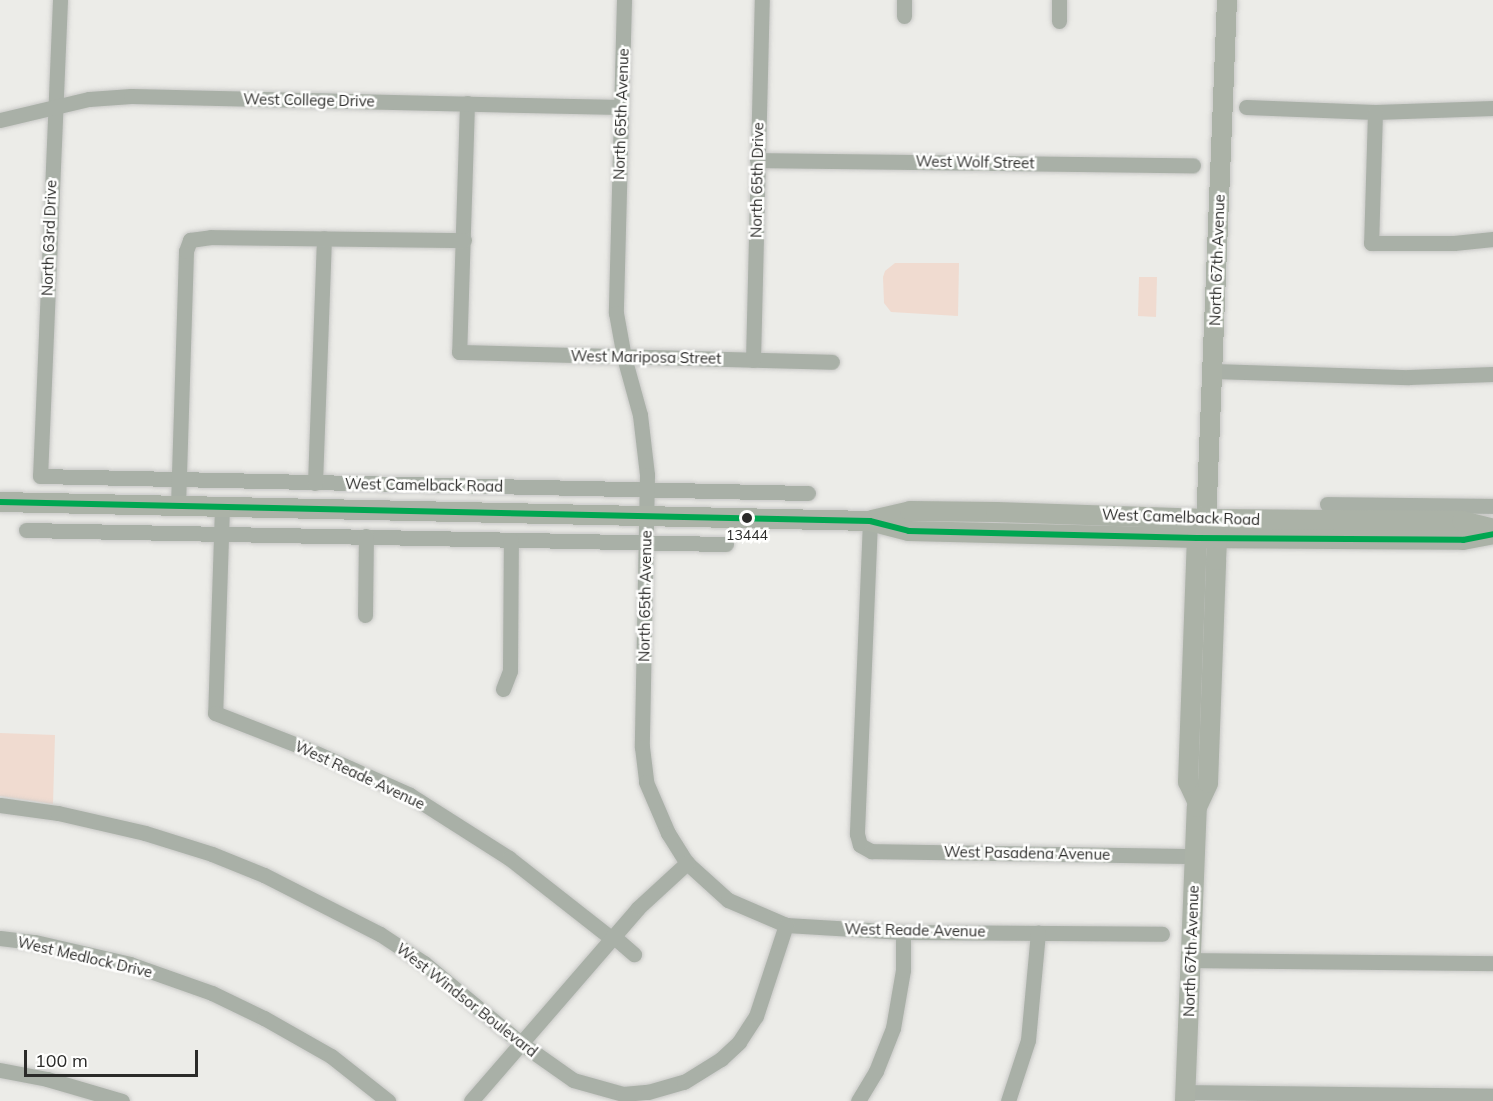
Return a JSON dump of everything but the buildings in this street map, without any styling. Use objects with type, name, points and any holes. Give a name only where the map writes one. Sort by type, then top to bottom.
[{"type":"main road","name":"North 67th Avenue","points":[[1185,1097],[1197,801],[1188,782],[1197,538],[1207,519],[1227,0]]},
{"type":"main road","name":"West Camelback Road","points":[[0,502],[870,521],[909,531],[1197,538],[1463,540],[1493,534]]},
{"type":"main road","name":"West Camelback Road","points":[[870,521],[910,511],[1207,519],[1462,521],[1493,529]]},
{"type":"main road","name":"North 67th Avenue","points":[[1197,801],[1208,783],[1217,538],[1207,519]]},
{"type":"street","name":"North 63rd Drive","points":[[40,476],[60,0]]},
{"type":"street","name":"North 65th Avenue","points":[[624,0],[616,313],[624,357],[640,415],[647,489],[642,728],[644,766],[652,800],[668,833],[687,863]]},
{"type":"street","name":"North 65th Drive","points":[[753,360],[762,0]]},
{"type":"street","points":[[1059,0],[1059,21]]},
{"type":"street","name":"West College Drive","points":[[0,120],[89,99],[131,96],[621,106]]},
{"type":"street","points":[[178,506],[186,251],[190,240],[211,237],[464,240],[467,104]]},
{"type":"street","points":[[1246,107],[1375,112],[1493,108]]},
{"type":"street","points":[[1375,112],[1371,243],[1444,243],[1493,239]]},
{"type":"street","name":"West Wolf Street","points":[[757,160],[1192,165]]},
{"type":"street","points":[[315,483],[324,238]]},
{"type":"street","name":"West Mariposa Street","points":[[464,240],[459,352],[832,362]]},
{"type":"street","points":[[1213,371],[1409,377],[1493,374]]},
{"type":"street","name":"West Camelback Road","points":[[40,476],[808,493]]},
{"type":"street","points":[[1327,504],[1493,506]]},
{"type":"street","points":[[222,507],[222,534]]},
{"type":"street","name":"West Pasadena Avenue","points":[[870,521],[857,834],[860,845],[871,851],[1195,856]]},
{"type":"street","points":[[26,530],[726,544]]},
{"type":"street","name":"West Reade Avenue","points":[[222,534],[215,714],[305,748],[410,795],[509,858],[634,954]]},
{"type":"street","points":[[365,615],[366,536]]},
{"type":"street","points":[[503,689],[510,671],[511,540]]},
{"type":"street","name":"West Windsor Boulevard","points":[[0,805],[58,813],[145,832],[212,854],[264,875],[380,934],[423,963],[522,1044],[573,1080],[594,1088],[623,1094],[648,1092],[684,1082],[721,1059],[739,1042],[756,1016],[786,925]]},
{"type":"street","points":[[471,1101],[638,908],[687,863]]},
{"type":"street","name":"West Reade Avenue","points":[[687,863],[728,900],[786,925],[903,932],[1162,934]]},
{"type":"street","points":[[858,1101],[876,1071],[893,1028],[901,989],[903,932]]},
{"type":"street","points":[[1008,1101],[1028,1040],[1038,932]]},
{"type":"street","name":"West Medlock Drive","points":[[0,938],[35,942],[130,964],[212,993],[264,1018],[331,1056],[388,1101]]},
{"type":"street","points":[[1191,960],[1493,963]]},
{"type":"street","points":[[0,1070],[47,1079],[122,1101]]},
{"type":"street","points":[[1185,1097],[1493,1096]]},
{"type":"shaded area","points":[[895,263],[959,263],[958,316],[891,312],[884,303],[883,277],[885,271]]},
{"type":"shaded area","points":[[1139,277],[1157,277],[1156,317],[1138,316]]},
{"type":"shaded area","points":[[0,733],[55,735],[53,804],[0,796]]},
{"type":"transit line","points":[[0,502],[870,521],[909,531],[1197,538],[1463,540],[1493,534]]},
{"type":"place","name":"13444","points":[[747,518]]}]
